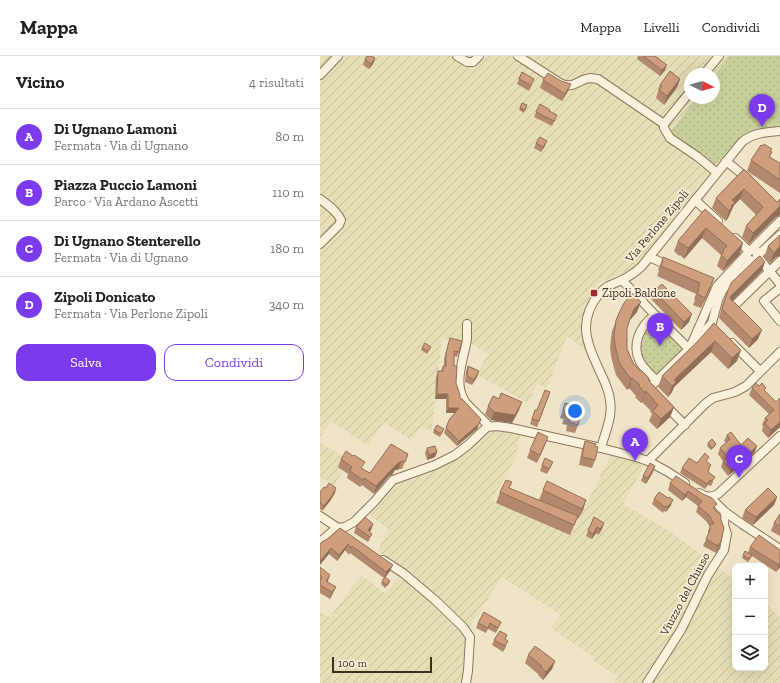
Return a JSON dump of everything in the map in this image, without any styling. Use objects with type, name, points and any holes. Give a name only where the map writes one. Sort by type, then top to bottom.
[{"type":"street","points":[[320,75],[338,56]]},
{"type":"street","points":[[457,56],[468,62],[472,62],[479,56]]},
{"type":"street","points":[[518,56],[565,86],[573,85],[582,80],[591,78],[598,79],[664,124],[664,128],[670,138],[698,157],[716,172]]},
{"type":"street","points":[[709,68],[719,56]]},
{"type":"street","points":[[664,124],[684,99]]},
{"type":"street","name":"Via Perlone Zipoli","points":[[601,448],[610,415],[610,400],[604,380],[588,344],[586,322],[590,308],[599,293],[609,285],[622,280],[637,271],[716,172],[742,142],[750,136],[780,130]]},
{"type":"street","points":[[726,161],[756,185]]},
{"type":"street","points":[[320,199],[333,209],[341,220],[339,225],[320,244]]},
{"type":"street","points":[[695,200],[769,271],[780,284]]},
{"type":"street","points":[[718,329],[718,300],[723,289],[780,221]]},
{"type":"street","points":[[689,349],[704,315],[713,285],[780,235]]},
{"type":"street","points":[[649,257],[676,269]]},
{"type":"street","points":[[733,307],[780,262]]},
{"type":"street","points":[[622,280],[689,349]]},
{"type":"street","points":[[780,288],[764,301],[780,321]]},
{"type":"street","points":[[655,314],[647,321],[641,330],[636,341],[636,347],[640,362],[646,371],[657,381]]},
{"type":"street","points":[[704,315],[760,371]]},
{"type":"street","points":[[467,324],[467,339],[460,368],[460,390],[466,403],[489,426]]},
{"type":"street","points":[[685,425],[649,388],[689,349],[718,329]]},
{"type":"street","points":[[648,461],[712,398],[735,392],[746,386],[780,352]]},
{"type":"street","points":[[320,542],[331,532],[354,522],[393,480],[435,465],[455,455],[489,426],[504,426],[601,448],[648,461],[668,472],[704,496],[710,497],[718,494],[780,436]]},
{"type":"street","points":[[710,497],[725,512],[780,549]]},
{"type":"street","name":"Viuzzo del Chiuso","points":[[647,683],[681,630],[708,575],[724,550],[727,534],[724,525],[725,512]]},
{"type":"street","points":[[320,516],[350,537]]},
{"type":"street","points":[[374,553],[403,573],[435,600],[463,627],[470,637],[466,683]]},
{"type":"shaded area","points":[[320,56],[730,56],[720,68],[684,68],[684,104],[692,104],[670,132],[713,168],[634,268],[599,283],[586,305],[581,328],[585,350],[567,336],[547,388],[537,384],[528,403],[477,375],[488,353],[472,344],[442,338],[432,431],[421,427],[412,441],[384,422],[368,446],[331,421],[320,437]]},
{"type":"shaded area","points":[[489,430],[520,434],[516,457],[492,500],[571,535],[611,454],[644,466],[623,504],[668,530],[732,578],[732,671],[768,671],[768,607],[780,617],[780,683],[614,683],[618,677],[593,660],[595,658],[551,628],[561,615],[502,577],[471,625],[466,639],[462,683],[320,683],[320,612],[330,617],[361,575],[385,593],[405,570],[378,551],[388,528],[370,516],[398,482],[457,459]]},
{"type":"shaded area","points":[[320,442],[348,460],[335,486],[320,477]]},
{"type":"green space","points":[[730,56],[780,56],[780,127],[752,131],[735,143],[713,168],[670,132],[692,104],[720,104],[720,68]]},
{"type":"green space","points":[[654,317],[685,348],[656,377],[648,369],[639,352],[640,334]]},
{"type":"building","points":[[367,56],[372,56],[375,58],[371,64],[365,59]]},
{"type":"building","points":[[643,56],[655,56],[667,65],[662,70]]},
{"type":"building","points":[[670,71],[680,79],[667,96],[659,90],[662,86],[660,85]]},
{"type":"building","points":[[522,72],[534,79],[531,85],[519,79]]},
{"type":"building","points":[[548,73],[561,81],[571,84],[565,94],[543,80]]},
{"type":"building","points":[[522,103],[527,105],[525,110],[520,108]]},
{"type":"building","points":[[540,104],[557,115],[554,121],[536,112]]},
{"type":"building","points":[[540,137],[547,141],[543,147],[536,143]]},
{"type":"building","points":[[764,144],[772,149],[769,157],[780,163],[780,180],[751,160],[761,145],[762,146]]},
{"type":"building","points":[[743,170],[745,170],[777,202],[780,199],[780,206],[753,233],[746,226],[763,207],[744,189],[732,200],[735,202],[729,211],[716,198]]},
{"type":"building","points":[[705,209],[743,243],[727,261],[721,255],[727,246],[706,228],[688,248],[678,241]]},
{"type":"building","points":[[780,235],[780,246],[774,253],[768,246]]},
{"type":"building","points":[[760,256],[765,262],[730,298],[762,330],[752,339],[722,309],[731,283]]},
{"type":"building","points":[[663,257],[714,278],[705,298],[697,294],[700,283],[661,266]]},
{"type":"building","points":[[662,284],[692,314],[684,322],[654,291]]},
{"type":"building","points":[[632,293],[641,302],[634,309],[627,328],[627,349],[633,363],[648,377],[649,381],[674,407],[661,419],[653,411],[658,405],[646,391],[645,393],[639,386],[640,385],[632,378],[631,379],[620,364],[615,345],[614,337],[616,320],[624,303]]},
{"type":"building","points":[[714,323],[741,350],[732,358],[715,341],[674,380],[676,382],[672,386],[662,376]]},
{"type":"building","points":[[450,338],[462,341],[459,352],[454,351],[454,366],[457,366],[456,383],[460,398],[481,419],[479,424],[459,441],[446,428],[449,420],[459,408],[448,408],[448,394],[437,394],[438,371],[443,371],[443,366],[446,366],[446,353]]},
{"type":"building","points":[[425,343],[431,347],[428,351],[422,348]]},
{"type":"building","points":[[468,366],[479,371],[474,380],[467,376]]},
{"type":"building","points":[[756,383],[759,386],[762,383],[766,388],[764,390],[776,402],[780,398],[780,422],[771,430],[765,423],[768,420],[765,418],[774,410],[752,388]]},
{"type":"building","points":[[545,390],[550,392],[539,421],[532,419],[535,410],[537,410]]},
{"type":"building","points":[[501,393],[522,402],[515,415],[494,412],[488,406],[493,396],[499,399]]},
{"type":"building","points":[[565,403],[570,404],[569,408],[580,411],[578,425],[569,422],[570,417],[565,416],[566,411],[563,410]]},
{"type":"building","points":[[437,425],[444,429],[441,434],[434,430]]},
{"type":"building","points":[[538,432],[548,437],[540,455],[530,450]]},
{"type":"building","points":[[731,432],[741,445],[748,438],[757,446],[731,470],[723,461],[728,457],[720,448],[730,439],[727,435]]},
{"type":"building","points":[[712,439],[716,444],[712,448],[708,443]]},
{"type":"building","points":[[585,441],[596,444],[595,446],[598,447],[595,460],[582,457]]},
{"type":"building","points":[[391,444],[408,454],[405,462],[401,461],[398,463],[376,486],[364,478],[363,480],[350,471],[352,467],[341,459],[346,451],[365,462],[361,468],[370,473]]},
{"type":"building","points":[[435,446],[437,452],[429,455],[427,448]]},
{"type":"building","points":[[705,453],[709,457],[706,461],[711,465],[708,472],[715,477],[707,484],[682,468],[689,458],[697,463]]},
{"type":"building","points":[[545,458],[553,462],[549,469],[542,465]]},
{"type":"building","points":[[650,463],[655,466],[648,478],[643,476]]},
{"type":"building","points":[[676,476],[703,494],[712,498],[717,504],[713,508],[721,516],[724,528],[721,541],[718,546],[706,539],[710,530],[710,524],[714,524],[709,515],[698,506],[702,501],[688,491],[685,495],[670,483]]},
{"type":"building","points":[[506,480],[512,482],[509,488],[578,516],[574,525],[500,492]]},
{"type":"building","points":[[547,481],[586,500],[582,509],[543,490]]},
{"type":"building","points":[[329,483],[336,488],[324,506],[320,503],[320,492],[324,487],[326,488]]},
{"type":"building","points":[[768,488],[777,497],[756,517],[745,510]]},
{"type":"building","points":[[659,492],[673,500],[668,507],[665,507],[654,499]]},
{"type":"building","points":[[780,514],[780,526],[774,523]]},
{"type":"building","points":[[365,517],[373,524],[368,530],[372,534],[370,537],[356,527]]},
{"type":"building","points":[[594,517],[604,523],[600,529],[597,527],[593,534],[588,531]]},
{"type":"building","points":[[340,528],[393,565],[386,572],[352,546],[351,548],[348,544],[339,555],[331,548],[320,561],[320,544]]},
{"type":"building","points":[[759,535],[780,550],[779,565],[750,547]]},
{"type":"building","points":[[745,551],[752,555],[749,559],[743,555]]},
{"type":"building","points":[[320,567],[330,575],[326,581],[336,587],[332,592],[320,585],[322,577],[320,575]]},
{"type":"building","points":[[385,577],[390,581],[386,585],[382,581]]},
{"type":"building","points":[[484,612],[501,622],[498,628],[490,623],[488,628],[478,623]]},
{"type":"building","points":[[500,631],[507,635],[505,639],[508,641],[505,646],[494,640]]},
{"type":"building","points":[[535,646],[555,661],[546,672],[541,667],[542,666],[528,655]]},
{"type":"place","name":"Zipoli Donicato","points":[[762,127]]},
{"type":"place","name":"Zipoli Baldone","points":[[594,293]]},
{"type":"place","name":"Piazza Puccio Lamoni","points":[[660,346]]},
{"type":"place","name":"Di Ugnano Lamoni","points":[[635,461]]},
{"type":"place","name":"Di Ugnano Stenterello","points":[[739,478]]}]
